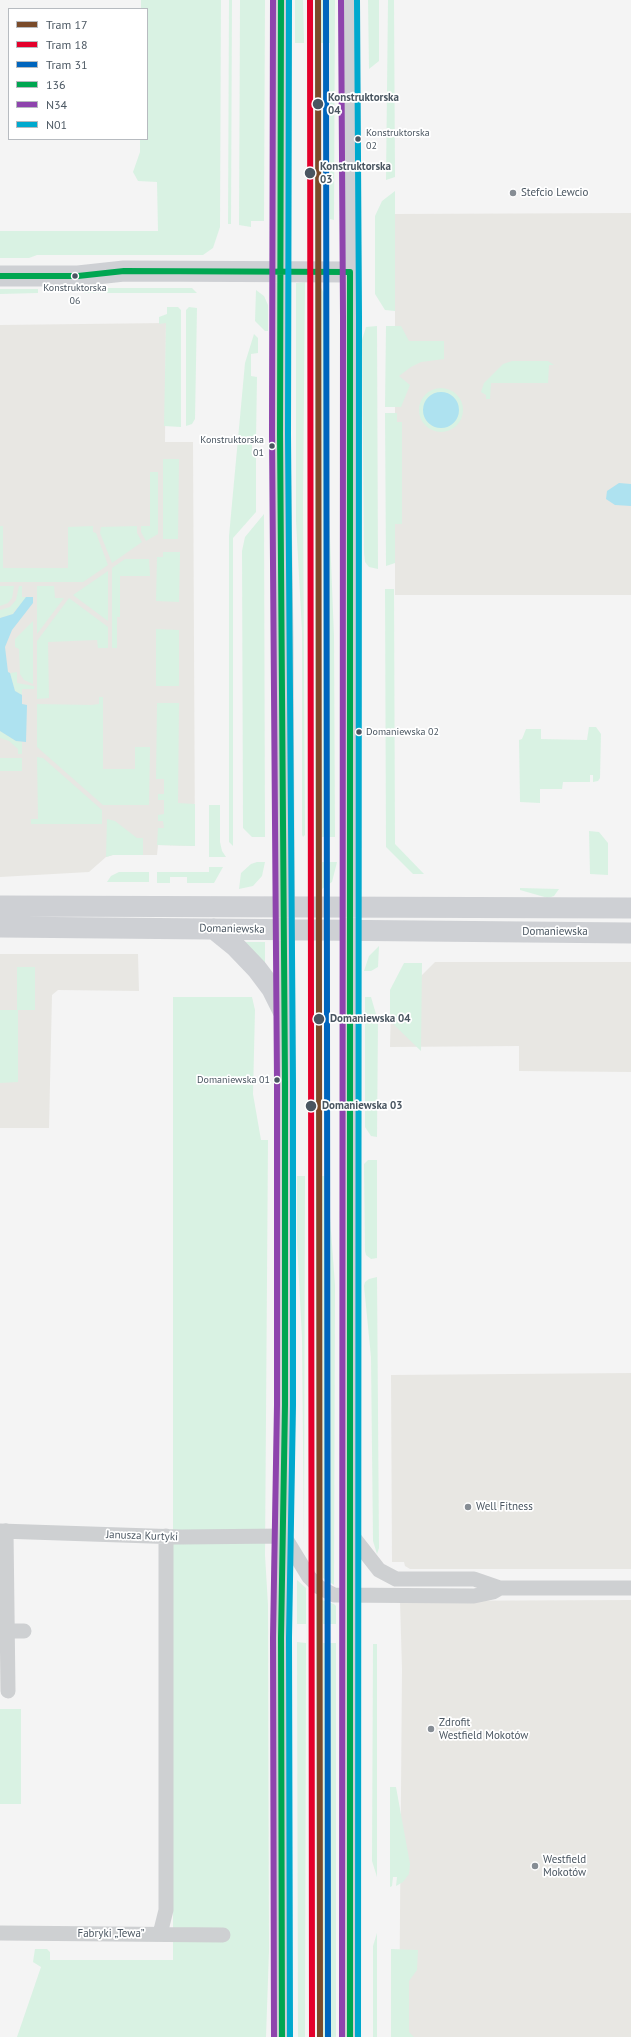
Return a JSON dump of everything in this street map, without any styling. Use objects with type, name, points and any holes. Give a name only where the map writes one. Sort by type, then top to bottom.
[{"type":"main road","points":[[280,0],[280,271],[285,1015],[284,1536],[281,1638],[282,2037]]},
{"type":"main road","points":[[349,0],[350,2037]]},
{"type":"main road","points":[[0,276],[78,276],[124,271],[350,272]]},
{"type":"main road","name":"Domaniewska","points":[[0,906],[631,908]]},
{"type":"main road","name":"Domaniewska","points":[[0,927],[631,933]]},
{"type":"main road","points":[[214,929],[240,950],[257,969],[272,989],[285,1015]]},
{"type":"street","points":[[3,1531],[8,1691]]},
{"type":"street","name":"Janusza Kurtyki","points":[[3,1531],[220,1538],[284,1536]]},
{"type":"street","points":[[350,1533],[379,1570],[391,1577],[402,1580],[474,1579],[500,1588],[631,1588]]},
{"type":"street","points":[[160,1934],[166,1910],[166,1536]]},
{"type":"street","points":[[284,1536],[314,1583],[334,1595],[474,1596],[488,1594],[500,1588]]},
{"type":"street","points":[[7,1631],[24,1631]]},
{"type":"street","name":"Fabryki „Tewa”","points":[[0,1933],[223,1935]]},
{"type":"shaded area","points":[[631,213],[631,595],[395,595],[395,214]]},
{"type":"shaded area","points":[[166,323],[165,442],[193,442],[195,846],[158,845],[157,855],[113,855],[106,857],[89,872],[0,877],[0,325]]},
{"type":"shaded area","points":[[0,954],[138,954],[139,991],[58,990],[52,995],[49,1128],[0,1128]]},
{"type":"shaded area","points":[[435,962],[631,962],[631,1072],[519,1071],[519,1046],[390,1047],[391,1006]]},
{"type":"shaded area","points":[[631,1373],[631,1569],[410,1569],[405,1566],[404,1562],[392,1562],[391,1375]]},
{"type":"shaded area","name":"Westfield Mokotów","points":[[631,1600],[631,2037],[399,2037],[402,1669],[400,1601]]},
{"type":"green space","points":[[141,0],[221,0],[220,227],[213,248],[203,255],[37,255],[29,258],[0,258],[0,231],[158,231],[157,182],[138,181],[133,172],[140,152],[140,140],[148,140],[148,8],[141,8]]},
{"type":"green space","points":[[229,0],[232,0],[231,224],[228,224]]},
{"type":"green space","points":[[240,0],[265,0],[264,221],[251,221],[251,227],[239,225]]},
{"type":"green space","points":[[295,0],[303,0],[304,43],[295,43]]},
{"type":"green space","points":[[321,0],[335,0],[334,220],[330,219],[330,43],[321,43]]},
{"type":"green space","points":[[368,0],[379,0],[379,61],[369,69]]},
{"type":"green space","points":[[388,0],[394,0],[395,177],[386,180]]},
{"type":"green space","points":[[395,191],[395,311],[385,310],[375,294],[375,216],[382,201]]},
{"type":"green space","points":[[305,282],[303,502],[305,835],[303,837],[302,631],[296,521],[296,283]]},
{"type":"green space","points":[[92,288],[192,288],[197,293],[83,293]]},
{"type":"green space","points":[[321,288],[327,298],[329,315],[329,512],[334,636],[335,837],[322,837],[323,638]]},
{"type":"green space","points":[[0,289],[38,289],[38,293],[0,294]]},
{"type":"green space","points":[[256,290],[264,296],[268,305],[268,331],[265,331],[255,321]]},
{"type":"green space","points":[[167,307],[178,307],[181,310],[181,427],[164,426],[166,323],[159,324],[159,317],[167,314]]},
{"type":"green space","points":[[189,307],[197,308],[195,419],[192,424],[186,426],[186,310]]},
{"type":"green space","points":[[377,326],[378,569],[369,567],[365,562],[364,553],[362,340],[366,327]]},
{"type":"green space","points":[[386,326],[401,326],[409,341],[444,341],[444,359],[421,362],[399,376],[410,385],[401,407],[385,407]]},
{"type":"green space","points":[[254,334],[258,338],[258,353],[251,354],[251,376],[257,377],[256,440],[252,441],[252,453],[256,453],[256,512],[233,538],[233,846],[229,842],[229,536],[245,363]]},
{"type":"green space","points":[[512,361],[548,361],[554,365],[549,365],[548,383],[491,383],[490,399],[486,399],[486,395],[481,392],[484,383],[503,364]]},
{"type":"green space","points":[[441,388],[453,392],[459,398],[463,410],[459,422],[453,428],[441,432],[429,428],[423,422],[419,410],[423,398],[429,392]]},
{"type":"green space","points":[[385,413],[397,413],[397,422],[402,422],[402,524],[395,524],[395,563],[386,566]]},
{"type":"green space","points":[[163,459],[179,459],[178,539],[163,539]]},
{"type":"green space","points":[[150,472],[158,472],[158,534],[146,541],[141,532],[141,526],[150,526]]},
{"type":"green space","points":[[264,514],[265,837],[252,837],[243,828],[242,551],[245,537]]},
{"type":"green space","points":[[0,526],[3,526],[3,568],[68,568],[68,527],[93,526],[93,532],[96,533],[108,565],[83,582],[0,582]]},
{"type":"green space","points":[[137,526],[137,533],[142,542],[112,563],[100,533],[101,527]]},
{"type":"green space","points":[[163,552],[180,552],[179,602],[156,601],[157,557],[163,557]]},
{"type":"green space","points":[[125,559],[149,559],[150,576],[120,576],[120,617],[117,617],[117,648],[112,648],[112,568]]},
{"type":"green space","points":[[108,571],[108,621],[73,595]]},
{"type":"green space","points":[[0,586],[14,586],[12,598],[8,603],[0,606]]},
{"type":"green space","points":[[19,586],[22,586],[22,597],[26,597],[13,614],[0,618],[0,610],[10,607],[16,600]]},
{"type":"green space","points":[[37,586],[54,586],[55,598],[64,598],[37,634]]},
{"type":"green space","points":[[385,589],[394,589],[395,844],[424,874],[413,874],[386,847]]},
{"type":"green space","points":[[69,598],[108,627],[108,648],[98,648],[97,640],[48,642],[49,698],[37,699],[37,641]]},
{"type":"green space","points":[[33,621],[33,684],[24,680],[20,674],[19,649],[15,647],[15,639]]},
{"type":"green space","points":[[156,629],[179,630],[179,686],[156,686]]},
{"type":"green space","points":[[17,672],[17,683],[34,686],[34,689],[22,689],[22,695],[15,691],[10,673]]},
{"type":"green space","points":[[99,697],[103,697],[103,769],[135,769],[135,747],[150,747],[149,805],[103,805],[37,747],[37,704],[91,705],[99,704]]},
{"type":"green space","points":[[157,703],[179,703],[178,803],[195,804],[195,846],[157,845],[158,828],[164,828],[163,821],[158,821],[158,815],[164,814],[164,800],[158,800],[158,794],[164,794],[164,779],[156,779]]},
{"type":"green space","points":[[589,727],[596,727],[601,734],[600,778],[598,781],[593,782],[593,775],[590,775],[590,782],[563,782],[562,789],[540,789],[540,803],[520,802],[519,740],[522,739],[526,729],[541,729],[541,739],[587,740]]},
{"type":"green space","points":[[0,731],[16,741],[22,742],[22,754],[18,754],[18,749],[9,741],[0,738]]},
{"type":"green space","points":[[37,757],[43,758],[102,810],[102,824],[31,824],[31,819],[38,819]]},
{"type":"green space","points":[[0,758],[22,758],[22,771],[0,771]]},
{"type":"green space","points":[[209,805],[220,805],[220,842],[222,851],[226,857],[209,857]]},
{"type":"green space","points":[[107,819],[115,821],[137,838],[143,838],[143,855],[113,855],[106,857]]},
{"type":"green space","points":[[589,831],[599,832],[608,843],[608,875],[590,874]]},
{"type":"green space","points":[[265,862],[262,876],[253,886],[239,889],[241,873],[251,864]]},
{"type":"green space","points":[[322,862],[337,862],[332,882],[322,889]]},
{"type":"green space","points":[[209,867],[223,867],[214,883],[187,883],[187,877],[170,877],[170,883],[157,883],[157,872],[209,872]]},
{"type":"green space","points":[[119,872],[149,872],[149,882],[107,882],[111,876]]},
{"type":"green space","points":[[520,888],[559,889],[554,896],[548,898],[520,890]]},
{"type":"green space","points":[[240,942],[265,942],[265,963]]},
{"type":"green space","points":[[379,946],[378,967],[371,971],[364,971],[369,956]]},
{"type":"green space","points":[[404,963],[422,963],[421,1051],[390,1021],[390,990]]},
{"type":"green space","points":[[17,967],[35,967],[35,1010],[18,1010],[18,1082],[0,1083],[0,1010],[17,1010]]},
{"type":"green space","points":[[173,997],[252,997],[255,1010],[253,1094],[261,1140],[268,1140],[265,1555],[268,1605],[269,1951],[266,2037],[17,2037],[41,1967],[33,1962],[35,1949],[47,1949],[50,1952],[50,1960],[173,1960]]},
{"type":"green space","points":[[365,997],[371,997],[378,1021],[377,1137],[371,1136],[365,1127]]},
{"type":"green space","points":[[368,1160],[377,1160],[377,1258],[371,1259],[366,1255],[365,1251],[364,1164]]},
{"type":"green space","points":[[297,1176],[305,1176],[304,1550],[302,1338],[297,1242]]},
{"type":"green space","points":[[322,1176],[330,1176],[329,1204],[335,1285],[334,1585],[323,1578]]},
{"type":"green space","points":[[377,1277],[379,1548],[377,1554],[373,1541],[371,1357],[364,1286],[365,1282],[369,1279]]},
{"type":"green space","points":[[297,1580],[306,1588],[306,1624],[297,1624]]},
{"type":"green space","points":[[322,1600],[336,1606],[336,1624],[323,1624]]},
{"type":"green space","points":[[297,1642],[306,1643],[305,2037],[298,2037]]},
{"type":"green space","points":[[323,1643],[336,1643],[336,2037],[323,2037]]},
{"type":"green space","points":[[373,1644],[377,1644],[377,1877],[372,1861]]},
{"type":"green space","points":[[0,1709],[21,1709],[21,1804],[0,1804]]},
{"type":"green space","points":[[390,1787],[396,1787],[410,1864],[409,1874],[403,1882],[396,1886],[397,1877],[393,1877],[392,1886],[390,1887]]},
{"type":"green space","points":[[377,1933],[377,2037],[373,2037],[373,1946]]},
{"type":"green space","points":[[391,1949],[418,1950],[417,1970],[409,1981],[409,2032],[414,2037],[391,2037]]},
{"type":"water","points":[[445,392],[454,397],[458,403],[458,417],[454,423],[445,428],[437,428],[428,423],[424,417],[423,406],[428,397],[434,393]]},
{"type":"water","points":[[619,483],[631,484],[631,506],[615,505],[606,499],[607,491]]},
{"type":"water","points":[[26,597],[33,597],[33,603],[12,630],[5,647],[8,672],[10,673],[15,691],[22,695],[22,704],[27,705],[26,742],[16,741],[0,731],[0,618],[13,614]]},
{"type":"tram line","name":"18","points":[[310,0],[312,2037]]},
{"type":"tram line","name":"17","points":[[318,0],[320,2037]]},
{"type":"tram line","name":"31","points":[[326,0],[328,2037]]},
{"type":"transit line","name":"N34","points":[[273,0],[272,434],[277,1081],[277,1405],[273,1638],[274,2037]]},
{"type":"transit line","name":"136","points":[[281,0],[280,434],[285,1081],[285,1405],[281,1638],[282,2037]]},
{"type":"transit line","name":"N01","points":[[289,0],[288,434],[293,1081],[293,1405],[289,1638],[290,2037]]},
{"type":"transit line","name":"N34","points":[[341,0],[343,316],[342,2037]]},
{"type":"transit line","name":"N01","points":[[357,0],[359,316],[358,2037]]},
{"type":"transit line","name":"136","points":[[0,276],[78,276],[124,271],[350,272],[350,2037]]},
{"type":"place","name":"Konstruktorska 04","points":[[318,104]]},
{"type":"place","name":"Konstruktorska 02","points":[[358,139]]},
{"type":"place","name":"Konstruktorska 03","points":[[310,173]]},
{"type":"place","name":"Stefcio Lewcio","points":[[513,193]]},
{"type":"place","name":"Konstruktorska 06","points":[[75,276]]},
{"type":"place","name":"Konstruktorska 01","points":[[272,446]]},
{"type":"place","name":"Domaniewska 02","points":[[359,732]]},
{"type":"place","name":"Domaniewska 04","points":[[319,1019]]},
{"type":"place","name":"Domaniewska 01","points":[[277,1080]]},
{"type":"place","name":"Domaniewska 03","points":[[311,1106]]},
{"type":"place","name":"Well Fitness","points":[[468,1507]]},
{"type":"place","name":"Zdrofit Westfield Mokotów","points":[[431,1729]]},
{"type":"place","name":"Westfield Mokotów","points":[[535,1866]]}]
